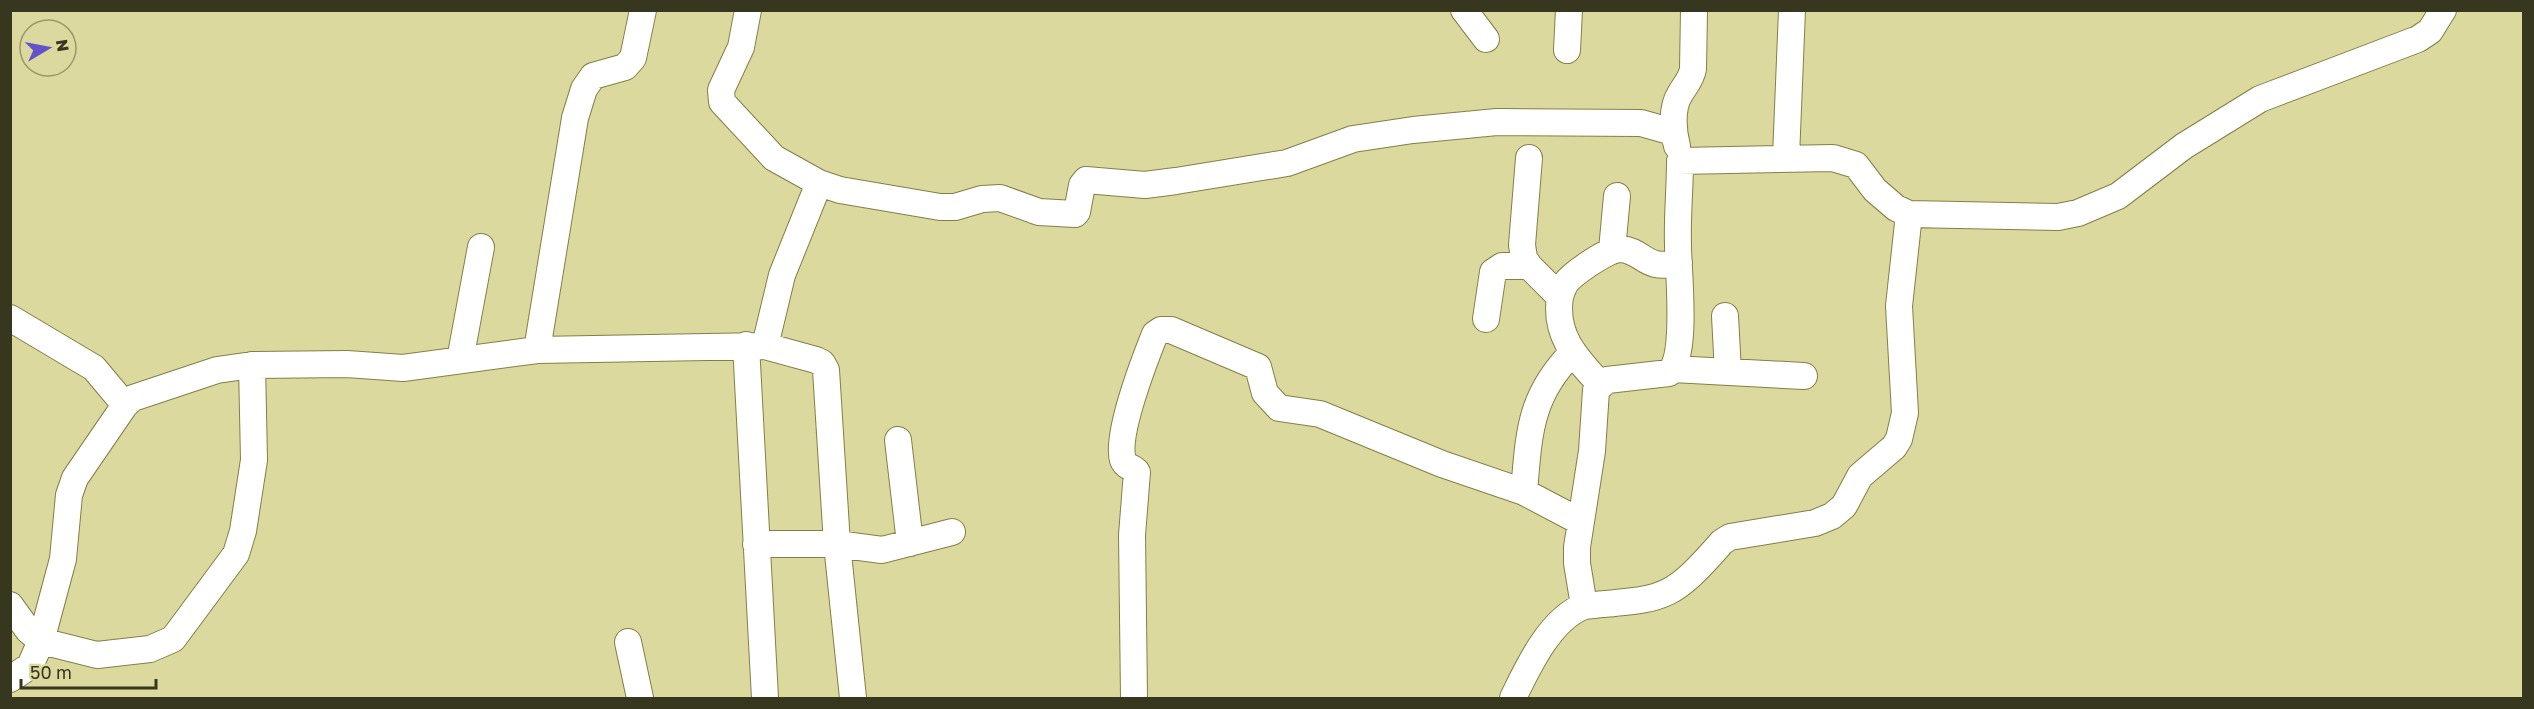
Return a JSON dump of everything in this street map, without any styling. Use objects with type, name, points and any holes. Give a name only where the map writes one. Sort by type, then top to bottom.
[{"type":"street","points":[[537,350],[575,118],[584,89],[593,76],[626,67],[633,58],[643,10]]},
{"type":"street","points":[[748,10],[741,47],[721,90],[721,99],[774,159],[819,183],[840,190],[940,207],[956,207],[982,199],[1000,198],[1039,212],[1075,214],[1082,185],[1086,180],[1145,185],[1176,181],[1287,163],[1353,139],[1413,130],[1513,121],[1641,123],[1673,132]]},
{"type":"street","points":[[1464,10],[1486,39]]},
{"type":"street","points":[[1567,50],[1569,10]]},
{"type":"street","points":[[1673,369],[1679,335],[1681,293],[1680,161],[1673,132],[1676,102],[1692,77],[1694,10]]},
{"type":"street","points":[[1786,157],[1792,10]]},
{"type":"street","points":[[1680,161],[1786,157],[1833,158],[1856,165],[1875,190],[1896,208],[1909,214],[2058,217],[2100,205],[2118,196],[2184,146],[2260,99],[2418,39],[2430,31],[2443,10]]},
{"type":"street","points":[[1529,158],[1522,245],[1524,258],[1560,297]]},
{"type":"street","points":[[765,699],[756,544],[756,346],[819,183]]},
{"type":"street","points":[[1612,250],[1617,196]]},
{"type":"street","points":[[1513,699],[1540,647],[1569,615],[1584,606],[1642,602],[1659,597],[1679,587],[1722,542],[1730,537],[1815,523],[1832,516],[1844,506],[1860,476],[1894,447],[1899,439],[1905,414],[1899,319],[1909,214]]},
{"type":"street","points":[[460,360],[481,247]]},
{"type":"street","points":[[1600,384],[1572,353],[1560,328],[1560,297],[1567,281],[1612,250],[1627,250],[1651,264],[1667,266],[1679,263]]},
{"type":"street","points":[[1486,319],[1493,272],[1502,266],[1529,266]]},
{"type":"street","points":[[1725,316],[1728,372]]},
{"type":"street","points":[[10,318],[94,368],[125,405]]},
{"type":"street","points":[[1134,699],[1132,535],[1137,472],[1125,465],[1122,454],[1131,397],[1155,334],[1161,330],[1171,330],[1258,367],[1265,393],[1279,408],[1320,414],[1442,464],[1524,492],[1581,522]]},
{"type":"street","points":[[10,679],[30,666],[41,641],[63,559],[69,495],[75,478],[125,405],[147,392],[225,368],[252,365],[347,364],[404,368],[537,350],[621,351],[756,346],[816,360],[822,363],[826,370],[837,544],[854,699]]},
{"type":"street","points":[[1524,492],[1528,447],[1537,402],[1552,374],[1572,353]]},
{"type":"street","points":[[10,605],[28,630],[41,641],[97,655],[111,655],[164,645],[183,628],[236,554],[243,531],[254,460],[252,365]]},
{"type":"street","points":[[1584,606],[1577,563],[1592,451],[1596,390],[1600,384],[1607,380],[1663,375],[1673,369],[1804,376]]},
{"type":"street","points":[[898,440],[910,543]]},
{"type":"street","points":[[756,544],[837,544],[872,550],[952,532]]},
{"type":"street","points":[[628,642],[640,699]]}]
